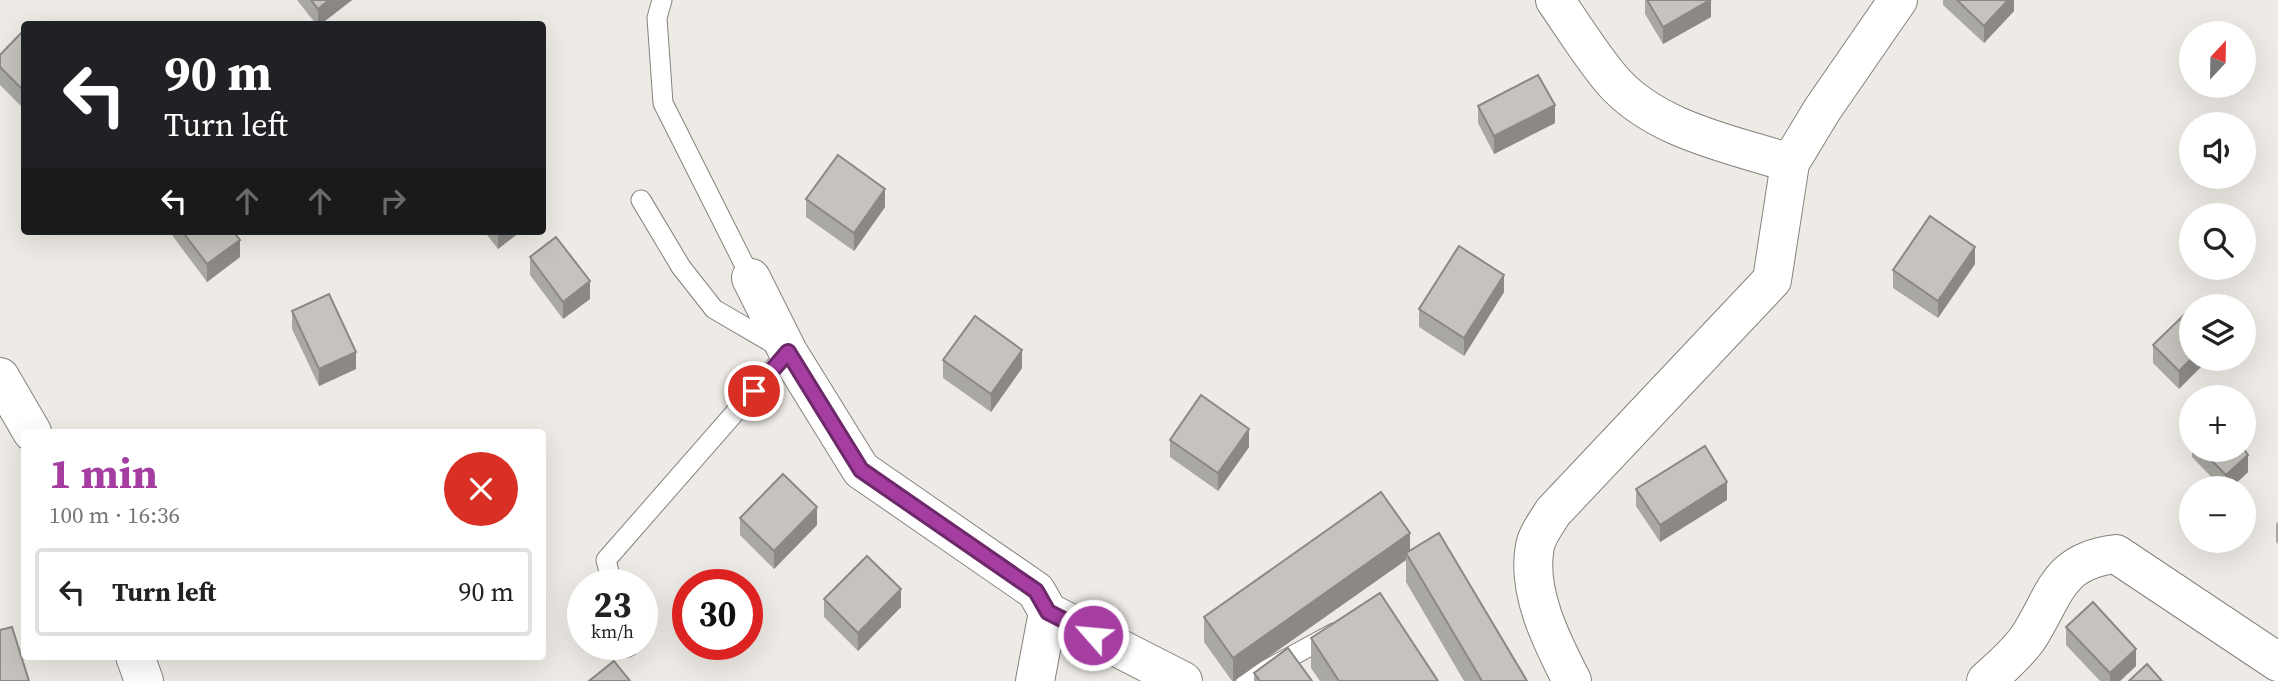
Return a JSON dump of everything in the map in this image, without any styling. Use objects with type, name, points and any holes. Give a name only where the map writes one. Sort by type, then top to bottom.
[{"type":"street","points":[[1555,0],[1613,81],[1644,108],[1686,129],[1790,163]]},
{"type":"street","points":[[1572,681],[1552,643],[1534,579],[1535,544],[1553,512],[1773,281],[1790,163],[1822,110],[1898,0]]},
{"type":"street","points":[[751,278],[788,352],[861,470],[1036,591],[1048,612],[1183,681]]},
{"type":"street","points":[[0,377],[30,429]]},
{"type":"street","points":[[1986,681],[2027,640],[2063,575],[2093,556],[2116,554],[2278,662]]},
{"type":"street","points":[[1035,681],[1048,612]]},
{"type":"street","points":[[136,660],[144,681]]},
{"type":"lane","points":[[662,0],[657,18],[663,103],[751,278]]},
{"type":"lane","points":[[608,569],[606,560],[788,352],[714,309],[681,267],[641,200]]},
{"type":"lane","points":[[1246,681],[1289,665],[1352,623]]},
{"type":"building","points":[[311,0],[329,0],[318,9]]},
{"type":"building","points":[[1647,0],[1710,0],[1663,27]]},
{"type":"building","points":[[1957,0],[2008,0],[1984,26]]},
{"type":"building","points":[[21,33],[21,88],[0,67],[0,55]]},
{"type":"building","points":[[1538,75],[1555,105],[1494,136],[1478,106]]},
{"type":"building","points":[[838,155],[885,189],[854,233],[806,199]]},
{"type":"building","points":[[1930,216],[1975,247],[1938,301],[1893,270]]},
{"type":"building","points":[[185,235],[236,235],[240,240],[207,264]]},
{"type":"building","points":[[556,237],[590,281],[563,302],[530,257]]},
{"type":"building","points":[[1459,246],[1504,275],[1464,338],[1419,309]]},
{"type":"building","points":[[329,294],[356,352],[319,369],[292,311]]},
{"type":"building","points":[[975,316],[1022,350],[991,394],[943,360]]},
{"type":"building","points":[[2179,320],[2179,371],[2153,345]]},
{"type":"building","points":[[1201,395],[1249,429],[1218,473],[1170,440]]},
{"type":"building","points":[[1705,446],[1727,482],[1660,525],[1636,489]]},
{"type":"building","points":[[2213,462],[2240,462],[2226,475]]},
{"type":"building","points":[[783,474],[817,507],[774,551],[740,518]]},
{"type":"building","points":[[1381,492],[1410,533],[1233,658],[1204,617]]},
{"type":"building","points":[[1439,533],[1527,681],[1482,681],[1406,553]]},
{"type":"building","points":[[867,556],[901,589],[858,633],[824,599]]},
{"type":"building","points":[[1380,593],[1438,681],[1339,681],[1311,638]]},
{"type":"building","points":[[2093,602],[2136,649],[2110,673],[2066,627]]},
{"type":"building","points":[[12,627],[29,681],[0,681],[0,630]]},
{"type":"building","points":[[1288,648],[1312,681],[1260,681],[1254,673]]},
{"type":"building","points":[[614,661],[630,681],[589,681]]},
{"type":"building","points":[[2147,664],[2162,681],[2129,681]]},
{"type":"route","points":[[754,391],[788,352],[861,470],[1036,591],[1048,612],[1093,635]]}]
